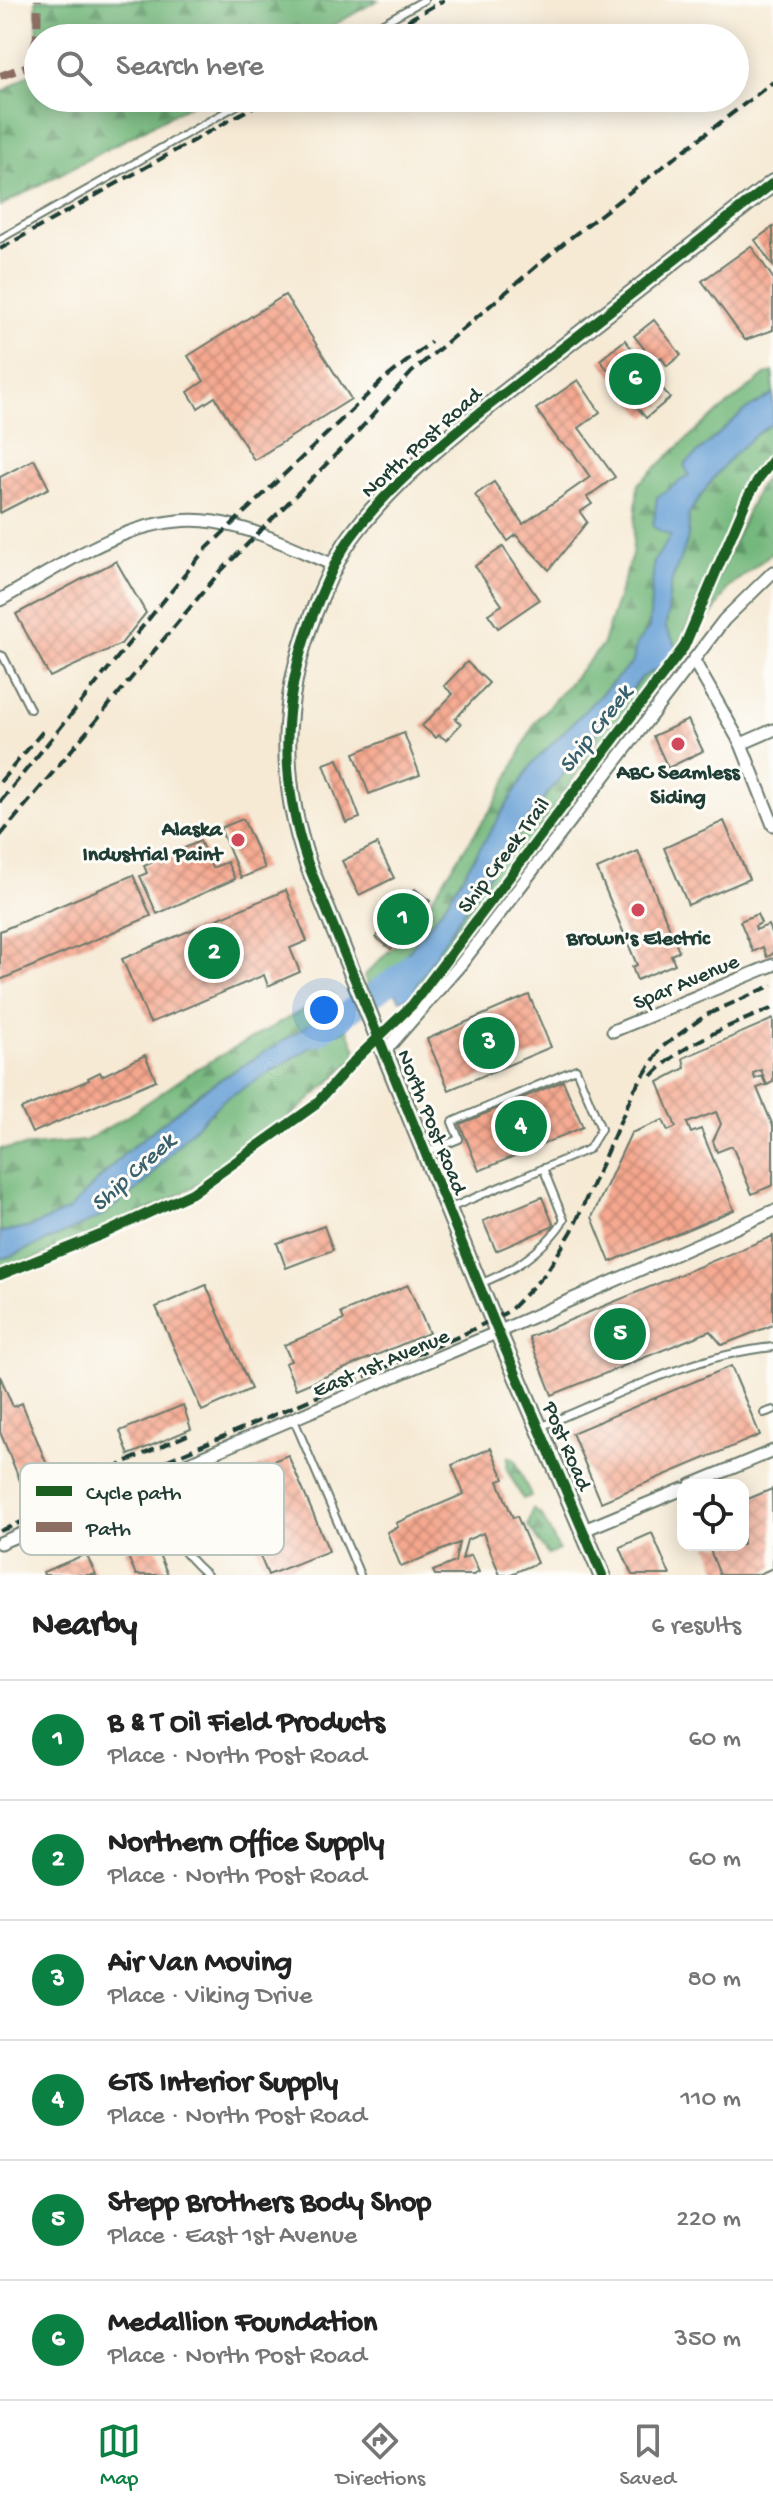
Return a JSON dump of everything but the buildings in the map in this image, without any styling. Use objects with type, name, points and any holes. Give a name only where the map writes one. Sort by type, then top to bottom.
[{"type":"street","name":"North Post Road","points":[[498,1332],[297,832],[288,786],[286,740],[293,678],[304,639],[334,565],[349,539],[373,510],[430,454],[773,183]]},
{"type":"street","points":[[0,600],[110,541],[136,529],[163,522],[188,520],[230,525],[334,565]]},
{"type":"street","points":[[384,1052],[461,964],[724,620],[773,572]]},
{"type":"street","points":[[694,661],[741,744],[773,825]]},
{"type":"street","points":[[741,744],[773,730]]},
{"type":"street","name":"Spar Avenue","points":[[613,1031],[773,965]]},
{"type":"street","name":"East 1st Avenue","points":[[192,1463],[773,1211]]},
{"type":"street","name":"Post Road","points":[[498,1332],[602,1575]]},
{"type":"street","points":[[705,1479],[773,1451]]},
{"type":"street","points":[[584,1530],[677,1491]]},
{"type":"street","name":"East 1st Avenue","points":[[0,1543],[20,1535]]},
{"type":"lane","points":[[381,24],[424,0]]},
{"type":"lane","points":[[0,239],[225,112]]},
{"type":"lane","points":[[0,655],[30,709]]},
{"type":"lane","points":[[425,1153],[459,1139],[452,1122],[576,1069],[601,1129],[589,1149],[448,1209]]},
{"type":"lane","points":[[479,1284],[502,1275],[526,1260],[551,1239],[564,1220],[543,1168]]},
{"type":"lane","points":[[540,1427],[703,1361],[746,1349],[773,1347]]},
{"type":"lane","points":[[764,1413],[773,1410]]},
{"type":"lane","points":[[294,1420],[360,1575]]},
{"type":"lane","points":[[185,1555],[207,1575]]},
{"type":"green space","points":[[36,0],[378,0],[336,24],[37,24]]},
{"type":"green space","points":[[24,78],[24,112],[177,112],[0,206],[0,94]]},
{"type":"green space","points":[[773,372],[773,394],[743,412],[684,465],[690,475],[657,498],[672,536],[654,561],[649,628],[636,645],[633,662],[532,764],[445,905],[391,973],[368,985],[364,976],[391,949],[430,901],[497,800],[535,722],[602,646],[632,555],[638,484],[701,426],[765,375]]},
{"type":"green space","points":[[773,423],[773,447],[748,484],[678,649],[665,627],[672,579],[688,536],[688,516],[725,464],[747,442]]},
{"type":"green space","points":[[773,470],[773,552],[728,588],[710,618],[703,611],[759,486]]},
{"type":"green space","points":[[669,662],[580,769],[517,863],[413,996],[417,984],[461,915],[538,806],[643,677]]},
{"type":"green space","points":[[332,994],[339,1010],[312,1023],[204,1089],[125,1153],[69,1210],[28,1228],[0,1232],[0,1149],[85,1141],[196,1069]]},
{"type":"green space","points":[[346,1026],[358,1055],[290,1117],[241,1155],[163,1203],[0,1272],[0,1259],[14,1255],[183,1139],[222,1101]]},
{"type":"green space","points":[[508,1456],[515,1460],[531,1496],[523,1499],[507,1470]]},
{"type":"green space","points":[[533,1509],[542,1516],[559,1550],[548,1555],[528,1526]]},
{"type":"water","points":[[773,394],[773,423],[747,442],[725,464],[688,515],[688,536],[672,579],[665,627],[678,649],[669,662],[642,677],[538,805],[461,915],[417,984],[413,996],[400,1000],[385,976],[391,973],[445,905],[532,764],[633,662],[636,645],[649,628],[654,561],[671,536],[653,527],[657,497],[689,475],[684,465],[743,412]]},
{"type":"water","points":[[339,1010],[346,1026],[222,1101],[144,1184],[99,1218],[0,1259],[0,1232],[28,1228],[69,1210],[125,1153],[205,1089],[312,1023]]},
{"type":"waterway","name":"Ship Creek","points":[[317,1034],[407,971],[412,964]]},
{"type":"railway","points":[[401,24],[444,0]]},
{"type":"railway","points":[[749,100],[773,82]]},
{"type":"railway","points":[[0,249],[244,112]]},
{"type":"railway","points":[[0,836],[218,574],[351,439],[412,372],[565,242],[734,112]]},
{"type":"railway","points":[[0,802],[204,551],[381,382],[431,342]]},
{"type":"railway","points":[[0,782],[44,730]]},
{"type":"railway","points":[[160,1463],[460,1336],[509,1311],[546,1273],[572,1231],[634,1090],[662,1047],[706,1015],[773,985]]},
{"type":"railway","points":[[652,1076],[693,1044],[773,1008]]},
{"type":"railway","points":[[124,1463],[190,1434]]},
{"type":"railway","points":[[0,1531],[20,1523]]},
{"type":"marked path","points":[[37,24],[38,0]]},
{"type":"marked path","points":[[0,76],[24,67]]},
{"type":"cycle path","points":[[602,1575],[498,1332],[308,864],[291,796],[288,762],[291,697],[307,630],[327,581],[346,544],[378,504],[424,459],[473,418],[773,183]]},
{"type":"cycle path","name":"Ship Creek Trail","points":[[0,1275],[103,1234],[192,1193],[314,1106],[355,1060],[412,1005],[684,647],[747,499],[773,460]]},
{"type":"place","name":"Medallion Foundation","points":[[635,379]]},
{"type":"place","name":"ABC Seamless Siding","points":[[678,744]]},
{"type":"place","name":"Alaska Industrial Paint","points":[[238,840]]},
{"type":"place","name":"Brown's Electric","points":[[638,910]]},
{"type":"place","name":"B & T Oil Field Products","points":[[403,919]]},
{"type":"place","name":"Northern Office Supply","points":[[214,953]]},
{"type":"place","name":"Air Van Moving","points":[[489,1043]]},
{"type":"place","name":"GTS Interior Supply","points":[[521,1126]]},
{"type":"place","name":"Stepp Brothers Body Shop","points":[[620,1334]]}]
